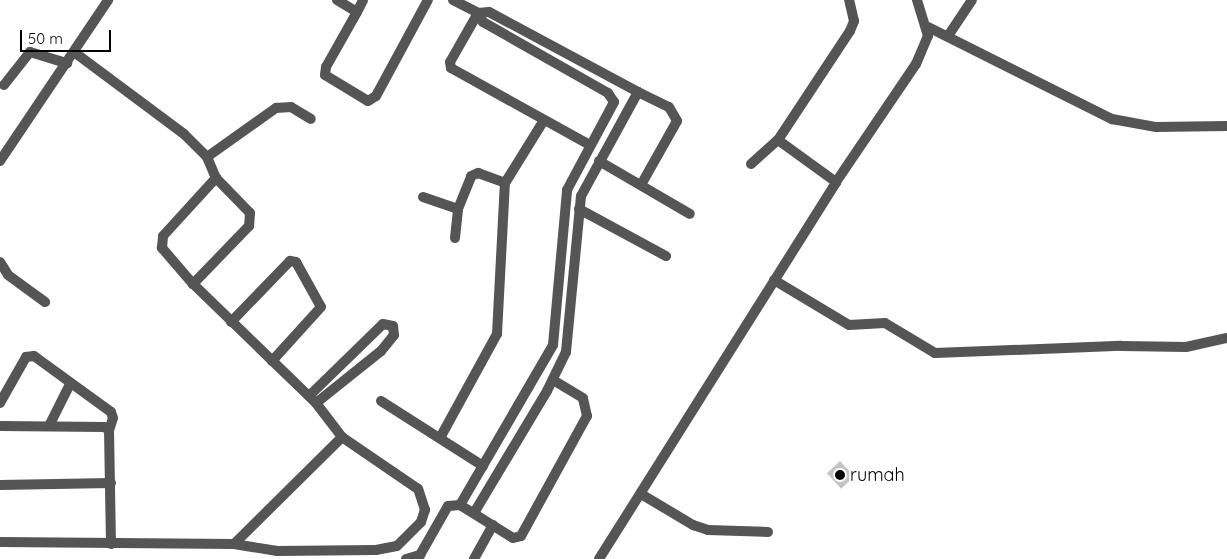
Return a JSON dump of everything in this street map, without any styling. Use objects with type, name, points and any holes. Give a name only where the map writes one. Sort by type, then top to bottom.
[{"type":"street","points":[[0,161],[108,0]]},
{"type":"street","points":[[337,0],[357,12]]},
{"type":"street","points":[[363,0],[325,71],[330,80],[368,101],[376,96],[428,0]]},
{"type":"street","points":[[453,0],[478,13],[489,12],[669,107],[677,121],[641,185]]},
{"type":"street","points":[[751,164],[778,140],[850,32],[854,21],[849,0]]},
{"type":"street","points":[[599,559],[836,182],[925,49],[928,27],[917,0]]},
{"type":"street","points":[[948,36],[972,0]]},
{"type":"street","points":[[478,13],[450,62],[451,68],[590,145]]},
{"type":"street","points":[[460,505],[553,345],[567,190],[613,106],[612,96],[483,22],[478,13]]},
{"type":"street","points":[[928,27],[1112,119],[1156,127],[1227,126]]},
{"type":"street","points":[[4,85],[30,52],[67,63]]},
{"type":"street","points":[[74,52],[156,112],[208,157],[216,178],[250,213],[252,219],[249,226],[193,284]]},
{"type":"street","points":[[474,513],[547,391],[566,352],[579,209],[586,182],[638,92]]},
{"type":"street","points":[[208,157],[276,108],[291,107],[311,119]]},
{"type":"street","points":[[440,438],[497,334],[505,183],[544,120]]},
{"type":"street","points":[[778,140],[836,182]]},
{"type":"street","points":[[598,161],[690,214]]},
{"type":"street","points":[[455,238],[458,209],[466,182],[471,176],[478,173],[505,183]]},
{"type":"street","points":[[574,176],[586,182]]},
{"type":"street","points":[[0,542],[234,544],[277,551],[376,550],[398,546],[421,522],[425,510],[418,489],[342,436],[312,400],[193,284],[162,248],[160,242],[216,178]]},
{"type":"street","points":[[423,197],[458,209]]},
{"type":"street","points":[[579,209],[666,256]]},
{"type":"street","points":[[231,322],[290,261],[296,262],[321,307],[272,360]]},
{"type":"street","points":[[0,262],[8,275],[45,302]]},
{"type":"street","points":[[774,280],[849,325],[885,323],[935,353],[1121,346],[1186,347],[1227,338]]},
{"type":"street","points":[[383,324],[393,326],[391,340],[363,366],[312,400],[352,354],[383,324]]},
{"type":"street","points":[[352,354],[363,366]]},
{"type":"street","points":[[0,403],[30,355],[111,412],[114,418],[109,430],[112,544]]},
{"type":"street","points":[[406,559],[420,555],[448,506],[460,505],[513,538],[522,536],[585,422],[587,410],[582,398],[553,380]]},
{"type":"street","points":[[532,382],[547,391]]},
{"type":"street","points":[[49,426],[70,384]]},
{"type":"street","points":[[381,401],[483,466]]},
{"type":"street","points":[[0,426],[104,427],[109,430]]},
{"type":"street","points":[[234,544],[342,436]]},
{"type":"street","points":[[0,485],[111,483]]},
{"type":"street","points":[[641,494],[693,525],[708,530],[768,532]]},
{"type":"street","points":[[474,559],[493,525]]},
{"type":"street","points":[[269,559],[277,551]]},
{"type":"building","name":"rumah","points":[[840,461],[854,476],[841,489],[827,473]]},
{"type":"place","name":"rumah","points":[[840,475]]}]
